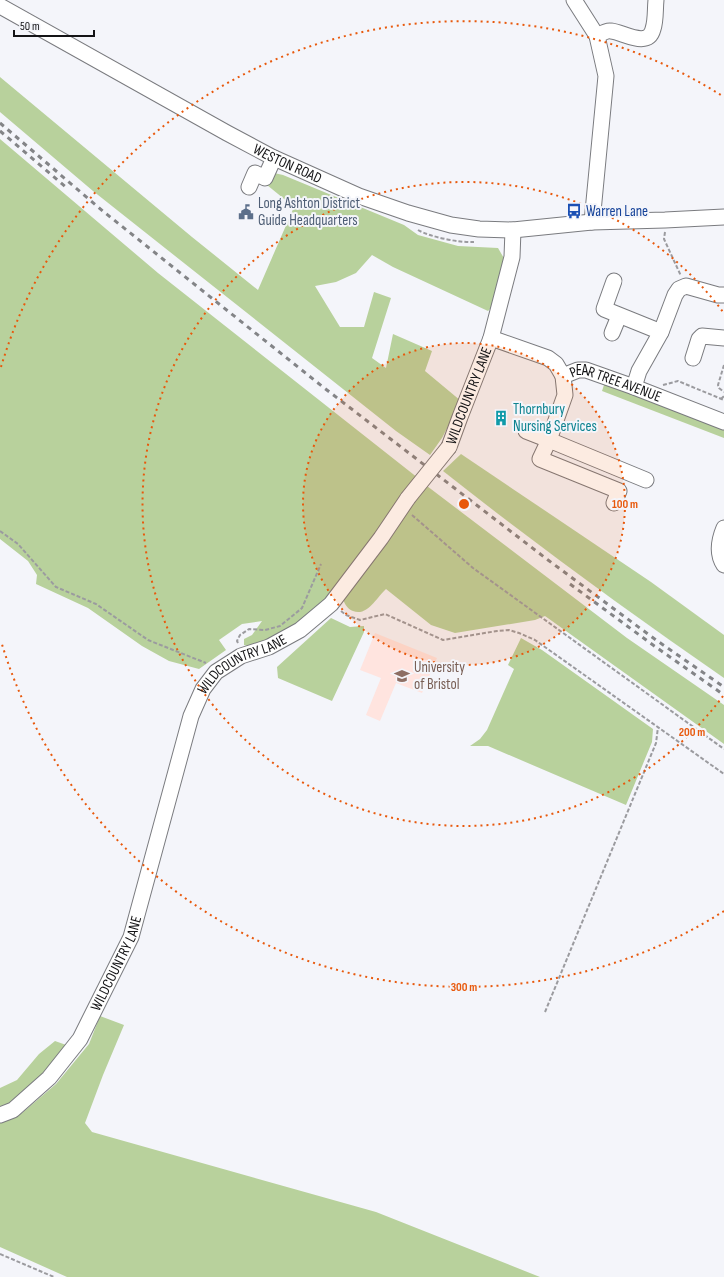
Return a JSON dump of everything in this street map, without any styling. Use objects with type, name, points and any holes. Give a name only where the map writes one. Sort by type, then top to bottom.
[{"type":"street","points":[[574,0],[597,36],[606,76],[592,222]]},
{"type":"street","points":[[597,36],[610,30],[634,38],[646,38],[650,35],[654,28],[656,0]]},
{"type":"street","name":"WESTON ROAD","points":[[0,6],[274,158],[359,196],[408,214],[451,225],[479,229],[513,230],[592,222],[724,217]]},
{"type":"street","points":[[249,187],[255,173],[265,178],[274,158]]},
{"type":"street","name":"WILDCOUNTRY LANE","points":[[0,1115],[13,1110],[49,1078],[80,1039],[94,1012],[130,936],[191,716],[203,689],[216,672],[241,656],[269,648],[300,630],[331,604],[381,538],[405,502],[449,447],[491,338],[512,257],[513,230]]},
{"type":"street","points":[[614,281],[604,309],[660,332]]},
{"type":"street","points":[[634,387],[640,371],[660,332],[675,295],[679,289],[686,286],[718,295],[724,295]]},
{"type":"street","points":[[612,333],[619,316]]},
{"type":"street","points":[[693,358],[699,339],[702,336],[724,338]]},
{"type":"street","name":"PEAR TREE AVENUE","points":[[491,338],[548,358],[556,364],[563,376],[578,370],[586,370],[724,422]]},
{"type":"street","points":[[563,376],[565,395],[540,459],[619,491],[614,503]]},
{"type":"street","points":[[526,430],[548,440],[569,444],[646,480]]},
{"type":"street","points":[[724,528],[719,540],[719,550],[721,560],[724,565]]},
{"type":"path","points":[[666,220],[664,239],[686,286]]},
{"type":"path","points":[[724,365],[718,385],[718,388],[724,392]]},
{"type":"path","points":[[660,386],[678,381],[724,400]]},
{"type":"path","points":[[721,399],[724,396]]},
{"type":"path","points":[[405,502],[473,568],[724,749]]},
{"type":"path","points":[[0,531],[18,544],[56,587],[96,604],[148,640],[207,664],[216,672]]},
{"type":"path","points":[[241,656],[237,641],[240,635],[249,629],[264,630],[280,626],[302,608],[322,564]]},
{"type":"path","points":[[331,604],[346,615],[360,620],[385,614],[443,640],[497,631],[509,630],[519,633],[535,640],[724,774]]},
{"type":"path","points":[[544,1012],[656,743],[658,727]]},
{"type":"path","points":[[0,1254],[54,1277]]},
{"type":"shaded area","name":"University of Bristol","points":[[375,633],[437,658],[422,693],[396,683],[380,721],[366,715],[381,678],[360,670]]},
{"type":"green space","points":[[0,77],[258,290],[294,207],[267,185],[274,173],[283,175],[404,225],[418,235],[458,246],[498,248],[505,260],[492,307],[488,311],[393,267],[372,255],[356,273],[336,282],[315,286],[340,327],[364,327],[374,292],[391,298],[372,358],[386,368],[393,334],[432,351],[425,371],[461,401],[442,438],[430,455],[396,431],[93,191],[0,112]]},
{"type":"green space","points":[[0,139],[158,273],[418,478],[328,601],[299,626],[251,647],[244,645],[244,639],[252,635],[262,621],[242,624],[219,640],[226,650],[199,669],[169,661],[142,646],[88,608],[36,584],[37,575],[28,561],[0,539]]},
{"type":"green space","points":[[605,382],[724,429],[724,438],[602,391]]},
{"type":"green space","points":[[461,454],[651,582],[724,635],[724,678],[582,577],[443,471]]},
{"type":"green space","points":[[427,486],[627,638],[724,705],[724,744],[545,616],[535,620],[455,633],[431,625],[386,589],[367,609],[363,611],[353,611],[348,608],[343,599],[346,594],[382,549]]},
{"type":"green space","points":[[331,618],[350,627],[364,626],[364,632],[332,701],[278,678],[277,667]]},
{"type":"green space","points":[[521,638],[542,650],[653,729],[652,742],[626,805],[488,746],[470,746],[480,739],[487,730],[514,669],[508,665]]},
{"type":"green space","points":[[100,1016],[124,1025],[85,1123],[92,1132],[376,1212],[540,1277],[67,1277],[0,1247],[0,1120],[22,1113],[56,1084],[89,1044]]},
{"type":"green space","points":[[55,1041],[69,1046],[46,1072],[9,1106],[0,1108],[0,1088],[17,1080],[39,1054]]},
{"type":"railway","points":[[0,123],[104,212],[323,387],[548,560],[656,640],[724,687]]},
{"type":"railway","points":[[0,131],[67,188]]},
{"type":"railway","points":[[570,584],[724,695]]},
{"type":"place","name":"Warren Lane","points":[[574,211]]},
{"type":"place","name":"Long Ashton District Guide Headquarters","points":[[246,212]]},
{"type":"place","name":"Thornbury Nursing Services","points":[[501,418]]},
{"type":"place","name":"University of Bristol","points":[[402,676]]}]
